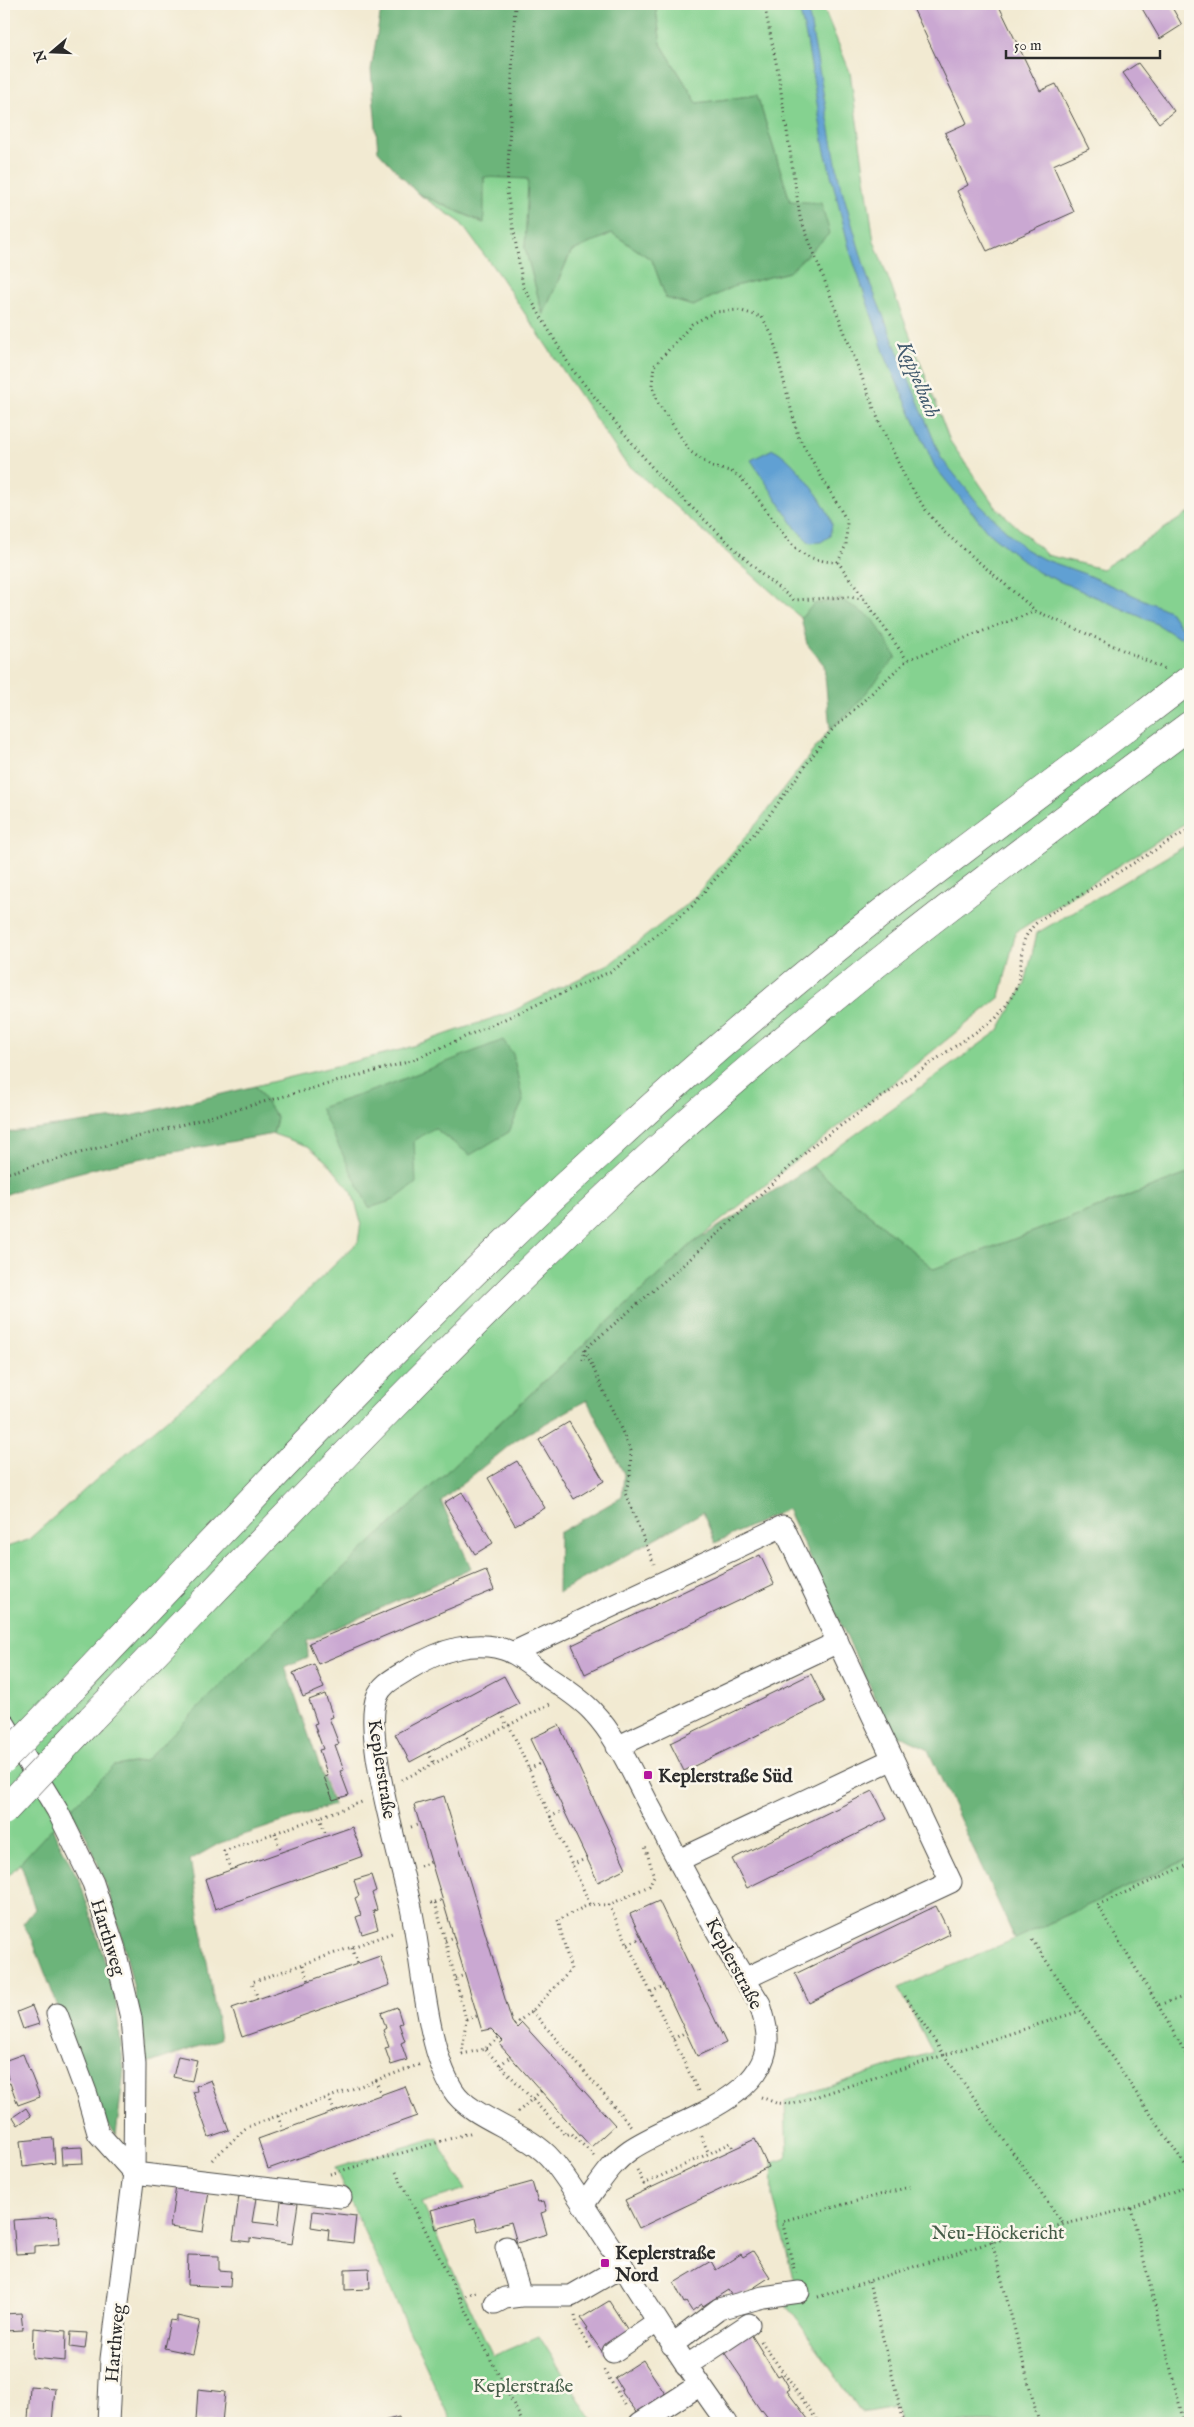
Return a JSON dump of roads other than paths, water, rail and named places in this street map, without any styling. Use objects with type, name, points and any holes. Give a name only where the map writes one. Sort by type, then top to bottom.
[{"type":"highway","points":[[4,1759],[380,1368],[483,1264],[604,1150],[718,1048],[889,907],[1147,712],[1181,676]]},
{"type":"highway","points":[[4,1811],[373,1427],[488,1310],[611,1192],[729,1086],[901,944],[1187,728]]},
{"type":"street","points":[[512,1653],[783,1526],[951,1882],[744,1980]]},
{"type":"street","points":[[617,1747],[838,1642]]},
{"type":"street","name":"Keplerstraße","points":[[583,2205],[608,2170],[636,2146],[743,2089],[759,2068],[767,2042],[766,2027],[760,2004],[744,1980],[617,1747],[593,1712],[572,1694],[512,1653],[495,1647],[453,1648],[424,1660],[384,1685],[376,1697],[374,1712],[376,1740],[384,1791],[413,1917],[433,2032],[442,2065],[453,2090],[462,2100],[497,2123],[532,2142],[546,2153],[583,2205],[686,2366],[727,2423]]},
{"type":"street","name":"Harthweg","points":[[4,1723],[56,1810],[93,1882],[114,1946],[132,2018],[135,2065],[134,2173],[111,2359],[108,2423]]},
{"type":"street","points":[[679,1860],[893,1758]]},
{"type":"street","points":[[57,2014],[87,2094],[98,2133],[134,2173],[341,2197]]},
{"type":"street","points":[[506,2247],[522,2296]]},
{"type":"street","points":[[495,2303],[505,2298],[522,2296],[571,2296],[623,2266]]},
{"type":"street","points":[[672,2344],[719,2309],[763,2297],[799,2292]]},
{"type":"street","points":[[614,2352],[657,2322]]},
{"type":"street","points":[[686,2366],[749,2324]]},
{"type":"street","points":[[640,2423],[700,2385]]},
{"type":"water","points":[[798,4],[807,4],[839,179],[867,276],[941,458],[977,502],[1025,549],[1043,559],[1085,574],[1169,611],[1180,626],[1189,631],[1179,638],[1157,624],[1036,571],[988,532],[935,467],[886,358],[850,251],[824,147],[807,41]]},
{"type":"water","points":[[773,449],[781,453],[799,471],[824,505],[832,524],[830,536],[821,542],[810,543],[797,530],[751,460]]},
{"type":"place","name":"Keplerstraße Süd","points":[[648,1775]]},
{"type":"place","name":"Keplerstraße Nord","points":[[605,2263]]},
{"type":"water label","name":"Kappelbach","points":[[919,379]]},
{"type":"park label","name":"Neu-Höckericht","points":[[998,2232]]}]
